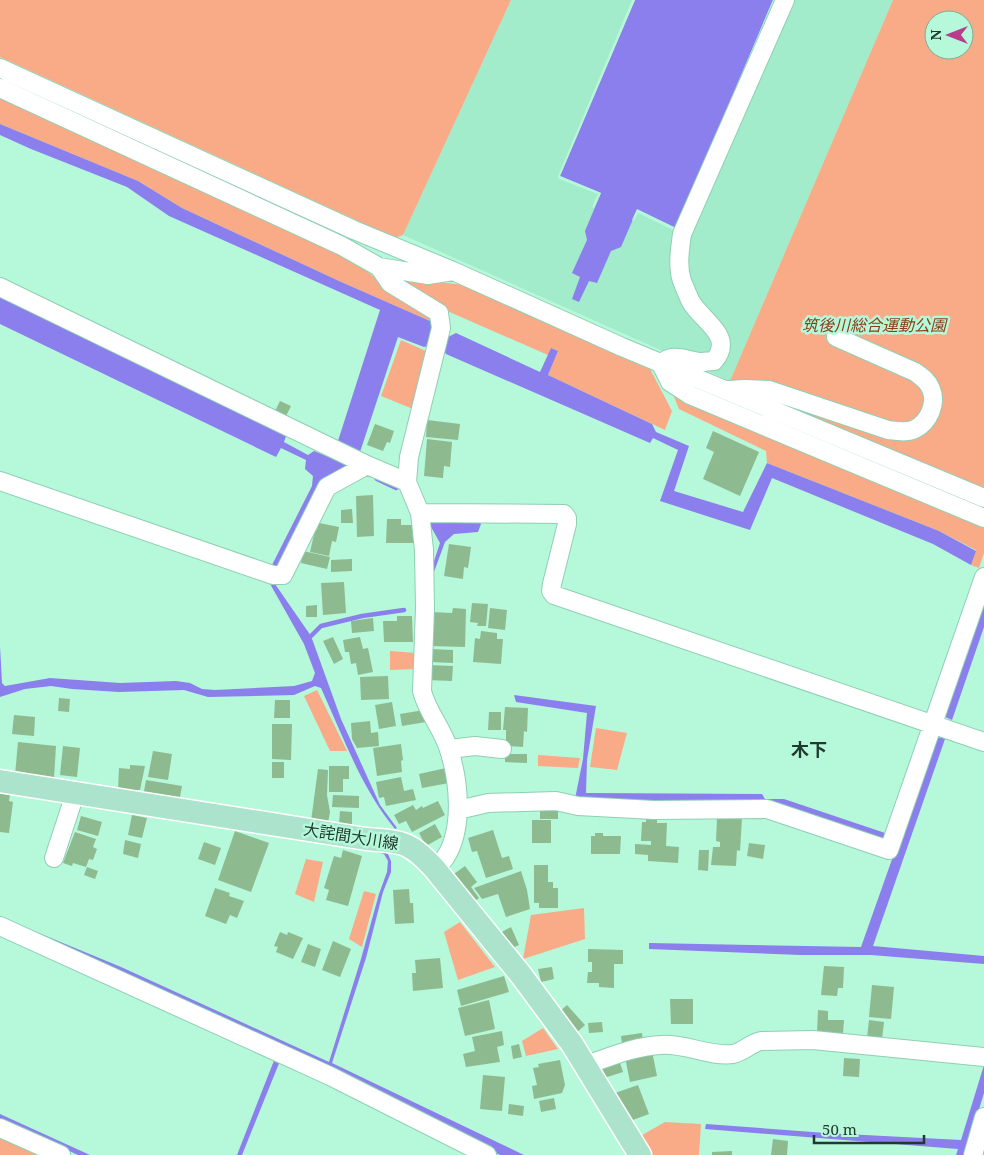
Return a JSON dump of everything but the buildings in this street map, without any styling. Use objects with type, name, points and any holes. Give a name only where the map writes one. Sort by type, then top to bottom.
[{"type":"main road","name":"大詫間大川線","points":[[0,781],[266,822],[366,840],[393,841],[407,844],[420,853],[434,868],[521,975],[586,1065],[640,1155]]},
{"type":"street","points":[[661,364],[666,360],[677,358],[702,362],[714,361],[720,354],[722,344],[717,333],[692,303],[681,278],[679,253],[682,234],[785,0]]},
{"type":"street","points":[[0,68],[354,230],[453,271],[661,364],[984,498]]},
{"type":"street","points":[[0,88],[342,246],[379,267],[428,275],[453,271]]},
{"type":"street","points":[[379,267],[390,283],[440,313],[441,328],[409,457],[407,482],[420,513],[424,550],[425,608],[422,691],[425,702],[449,749],[456,783],[458,810],[453,841],[445,859],[434,868]]},
{"type":"street","points":[[0,288],[333,449],[407,482]]},
{"type":"street","points":[[724,390],[744,388],[769,390],[888,430],[902,432],[915,429],[924,422],[931,412],[933,399],[932,389],[926,380],[915,372],[836,337]]},
{"type":"street","points":[[661,364],[670,382],[690,396],[984,518]]},
{"type":"street","points":[[0,481],[273,575],[283,575],[328,487],[363,463]]},
{"type":"street","points":[[420,513],[564,514],[567,518],[567,524],[552,584],[554,595],[984,742]]},
{"type":"street","points":[[458,810],[488,803],[556,801],[578,806],[635,809],[767,810],[775,811],[889,850],[984,577]]},
{"type":"street","points":[[449,749],[475,746],[502,749]]},
{"type":"street","points":[[54,858],[75,794]]},
{"type":"street","points":[[0,926],[330,1076],[487,1155]]},
{"type":"street","points":[[586,1065],[622,1052],[660,1044],[721,1055],[737,1054],[753,1043],[761,1041],[813,1040],[984,1057]]},
{"type":"street","points":[[973,1155],[983,1124]]},
{"type":"street","points":[[0,1128],[61,1155]]},
{"type":"shaded area","points":[[511,0],[893,0],[730,381],[403,235]]},
{"type":"shaded area","points":[[635,0],[773,0],[676,228],[637,210],[621,247],[611,251],[597,283],[589,281],[579,302],[572,299],[580,277],[572,273],[587,240],[585,231],[601,193],[560,176]]},
{"type":"shaded area","points":[[0,124],[138,181],[182,208],[430,321],[432,330],[448,337],[456,333],[540,372],[551,348],[558,351],[548,375],[652,424],[656,432],[689,446],[674,491],[743,512],[767,463],[939,531],[976,551],[971,565],[933,544],[772,478],[750,530],[660,501],[678,450],[653,438],[650,443],[446,354],[443,349],[431,345],[424,347],[398,337],[359,455],[348,468],[323,478],[279,567],[272,565],[312,486],[313,476],[305,469],[306,460],[281,448],[276,457],[0,324],[0,294],[287,433],[284,442],[308,455],[314,451],[331,458],[336,457],[337,444],[380,310],[169,216],[127,187],[0,135]]},
{"type":"shaded area","points":[[434,518],[476,518],[481,524],[478,532],[454,534],[445,542],[431,580],[431,570],[440,543],[430,525]]},
{"type":"shaded area","points":[[269,582],[275,584],[311,636],[341,719],[380,805],[397,828],[395,829],[383,813],[362,779],[321,688],[315,686],[294,695],[208,697],[184,690],[119,692],[51,686],[25,689],[0,697],[0,646],[2,683],[5,686],[50,678],[120,683],[176,681],[190,683],[202,689],[215,690],[294,686],[312,681],[315,673],[304,644]]},
{"type":"shaded area","points":[[984,602],[984,627],[952,720],[943,716]]},
{"type":"shaded area","points":[[514,695],[596,706],[587,760],[586,793],[762,794],[765,799],[784,799],[888,834],[886,842],[778,803],[575,799],[583,759],[587,713],[516,702]]},
{"type":"shaded area","points":[[936,735],[945,739],[873,946],[984,956],[984,964],[871,955],[800,955],[649,949],[649,943],[861,947]]},
{"type":"shaded area","points":[[374,849],[384,850],[388,854],[391,861],[391,872],[383,892],[366,958],[332,1063],[524,1155],[500,1155],[336,1071],[0,920],[0,917],[121,967],[329,1062],[387,872],[388,861],[384,854],[373,851]]},
{"type":"shaded area","points":[[275,1058],[280,1061],[242,1155],[237,1155]]},
{"type":"shaded area","points":[[984,1065],[984,1093],[965,1155],[956,1155],[958,1149],[705,1129],[706,1124],[961,1140]]},
{"type":"shaded area","points":[[0,1114],[90,1155],[78,1155],[0,1119]]},
{"type":"green space","points":[[0,0],[511,0],[403,235],[395,238],[0,57]]},
{"type":"green space","name":"筑後川総合運動公園","points":[[893,0],[984,0],[984,488],[775,404],[730,381]]},
{"type":"green space","points":[[0,96],[343,252],[389,289],[429,312],[430,321],[182,208],[138,181],[0,124]]},
{"type":"green space","points":[[394,277],[465,285],[649,367],[672,411],[665,430],[548,375],[558,351],[551,348],[548,355],[445,310]]},
{"type":"green space","points":[[401,340],[428,352],[413,409],[381,396]]},
{"type":"green space","points":[[672,392],[687,403],[984,528],[984,553],[979,568],[971,565],[976,550],[939,531],[767,463],[766,451],[679,409]]},
{"type":"green space","points":[[390,651],[416,653],[416,669],[390,670]]},
{"type":"green space","points":[[317,690],[347,751],[330,751],[304,696]]},
{"type":"green space","points":[[596,728],[627,733],[617,770],[590,767]]},
{"type":"green space","points":[[538,755],[580,758],[578,768],[538,766]]},
{"type":"green space","points":[[306,859],[323,862],[314,902],[295,894]]},
{"type":"green space","points":[[364,891],[376,894],[362,947],[349,939]]},
{"type":"green space","points":[[584,908],[585,939],[523,959],[531,915]]},
{"type":"green space","points":[[460,922],[495,967],[458,980],[444,932]]},
{"type":"green space","points":[[543,1028],[558,1049],[526,1056],[522,1041]]},
{"type":"green space","points":[[665,1122],[701,1124],[699,1155],[646,1155],[637,1138]]},
{"type":"green space","points":[[0,1134],[48,1155],[0,1155]]},
{"type":"pier","points":[[632,0],[635,0],[560,176],[601,193],[594,208],[592,207],[598,194],[559,179],[558,176]]},
{"type":"pier","points":[[773,0],[776,0],[678,230],[675,231],[638,213],[634,221],[632,220],[637,209],[676,228]]},
{"type":"waterway","points":[[377,479],[396,488]]},
{"type":"waterway","points":[[311,636],[321,626],[362,616],[404,610]]},
{"type":"district","name":"木下","points":[[809,750]]}]
